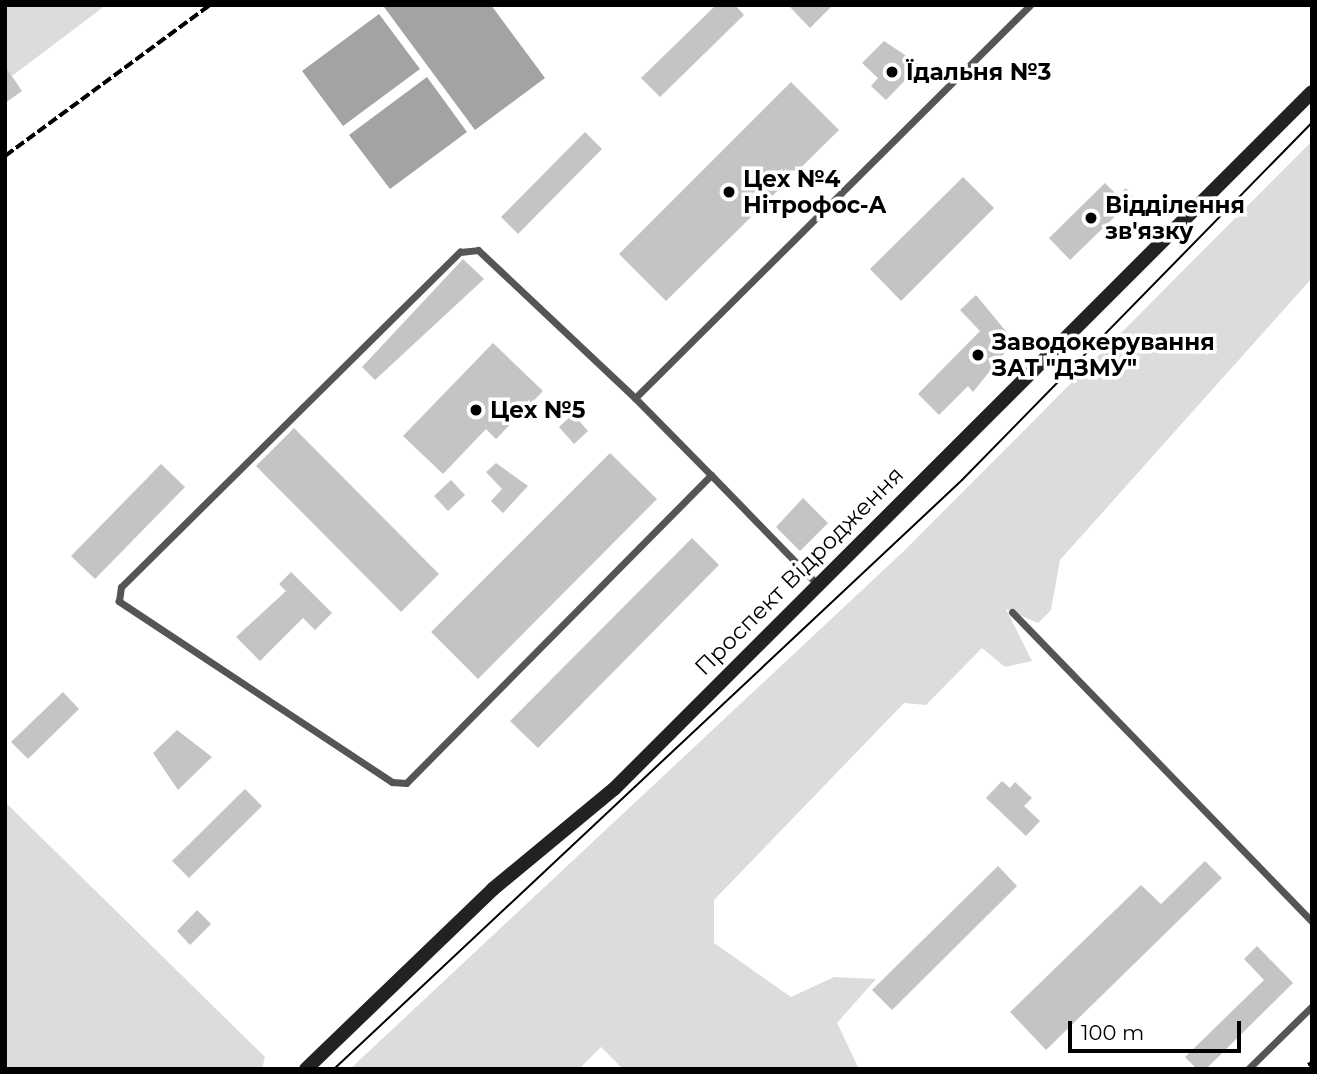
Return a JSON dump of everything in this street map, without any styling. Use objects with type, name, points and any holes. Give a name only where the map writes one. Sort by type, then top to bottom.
[{"type":"street","name":"Проспект Відродження","points":[[306,1069],[494,888],[614,789],[1312,92]]},
{"type":"lane","points":[[635,398],[1030,5]]},
{"type":"lane","points":[[711,475],[406,783],[392,782],[119,601],[121,587],[460,252],[486,251],[635,398],[711,475],[817,584]]},
{"type":"lane","points":[[1012,612],[1312,922]]},
{"type":"lane","points":[[1248,1069],[1312,1006]]},
{"type":"shaded area","points":[[5,5],[106,5],[12,76],[5,66]]},
{"type":"shaded area","points":[[491,5],[545,78],[475,130],[384,7]]},
{"type":"shaded area","points":[[379,14],[420,69],[343,126],[302,71]]},
{"type":"shaded area","points":[[427,77],[467,132],[390,189],[349,135]]},
{"type":"shaded area","points":[[1312,141],[1312,278],[1060,560],[1051,610],[1038,623],[1006,609],[1032,661],[1005,667],[982,648],[926,705],[904,703],[714,900],[714,943],[791,997],[834,977],[876,979],[837,1023],[859,1069],[623,1069],[601,1047],[579,1069],[350,1069],[906,549]]},
{"type":"shaded area","points":[[5,802],[265,1057],[262,1069],[5,1069]]},
{"type":"building","points":[[716,5],[735,5],[744,15],[660,97],[641,78]]},
{"type":"building","points":[[788,5],[833,5],[810,28]]},
{"type":"building","name":"Їдальня №3","points":[[884,41],[920,65],[886,100],[871,86],[878,78],[862,63]]},
{"type":"building","points":[[5,66],[22,91],[5,103]]},
{"type":"building","name":"Цех №4 Нітрофос-А","points":[[791,82],[839,130],[666,301],[619,254]]},
{"type":"building","points":[[585,132],[602,149],[518,234],[501,217]]},
{"type":"building","points":[[963,177],[994,208],[901,301],[870,269]]},
{"type":"building","name":"Відділення зв'язку","points":[[1105,183],[1118,196],[1126,188],[1134,198],[1070,260],[1049,238]]},
{"type":"building","points":[[463,259],[484,279],[375,380],[362,367]]},
{"type":"building","name":"Заводокерування ЗАТ \"ДЗМУ\"","points":[[976,295],[1014,341],[973,392],[968,386],[939,415],[918,394],[980,331],[960,310]]},
{"type":"building","name":"Цех №5","points":[[493,343],[543,391],[496,439],[486,429],[443,474],[403,436]]},
{"type":"building","points":[[573,414],[588,431],[574,444],[559,427]]},
{"type":"building","points":[[294,428],[439,574],[401,612],[256,466]]},
{"type":"building","points":[[610,453],[657,499],[478,679],[431,632]]},
{"type":"building","points":[[496,463],[528,486],[503,513],[491,501],[502,489],[486,472]]},
{"type":"building","points":[[161,464],[185,487],[95,579],[71,556]]},
{"type":"building","points":[[451,480],[465,495],[448,511],[434,496]]},
{"type":"building","points":[[803,498],[828,523],[800,551],[776,527]]},
{"type":"building","points":[[692,538],[719,565],[538,748],[510,721]]},
{"type":"building","points":[[291,572],[332,613],[315,630],[303,618],[260,661],[236,637],[286,591],[279,584]]},
{"type":"building","points":[[63,692],[79,709],[28,759],[11,742]]},
{"type":"building","points":[[177,730],[212,757],[178,790],[153,753]]},
{"type":"building","points":[[1002,781],[1010,788],[1015,782],[1032,798],[1024,806],[1040,821],[1026,836],[986,798]]},
{"type":"building","points":[[245,789],[262,806],[189,878],[172,861]]},
{"type":"building","points":[[1205,861],[1222,878],[1046,1050],[1010,1012],[1141,885],[1161,904]]},
{"type":"building","points":[[998,866],[1017,886],[892,1010],[872,990]]},
{"type":"building","points":[[197,910],[211,924],[190,945],[177,931]]},
{"type":"building","points":[[1257,946],[1293,983],[1206,1069],[1197,1069],[1185,1057],[1264,980],[1244,959]]},
{"type":"tram line","points":[[334,1069],[962,480],[1312,123]]},
{"type":"railway","points":[[5,156],[210,5]]},
{"type":"railway","points":[[1308,1065],[1312,1063]]},
{"type":"place","name":"Їдальня №3","points":[[892,72]]},
{"type":"place","name":"Цех №4 Нітрофос-А","points":[[729,192]]},
{"type":"place","name":"Відділення зв'язку","points":[[1091,218]]},
{"type":"place","name":"Заводокерування ЗАТ \"ДЗМУ\"","points":[[978,355]]},
{"type":"place","name":"Цех №5","points":[[476,410]]}]
